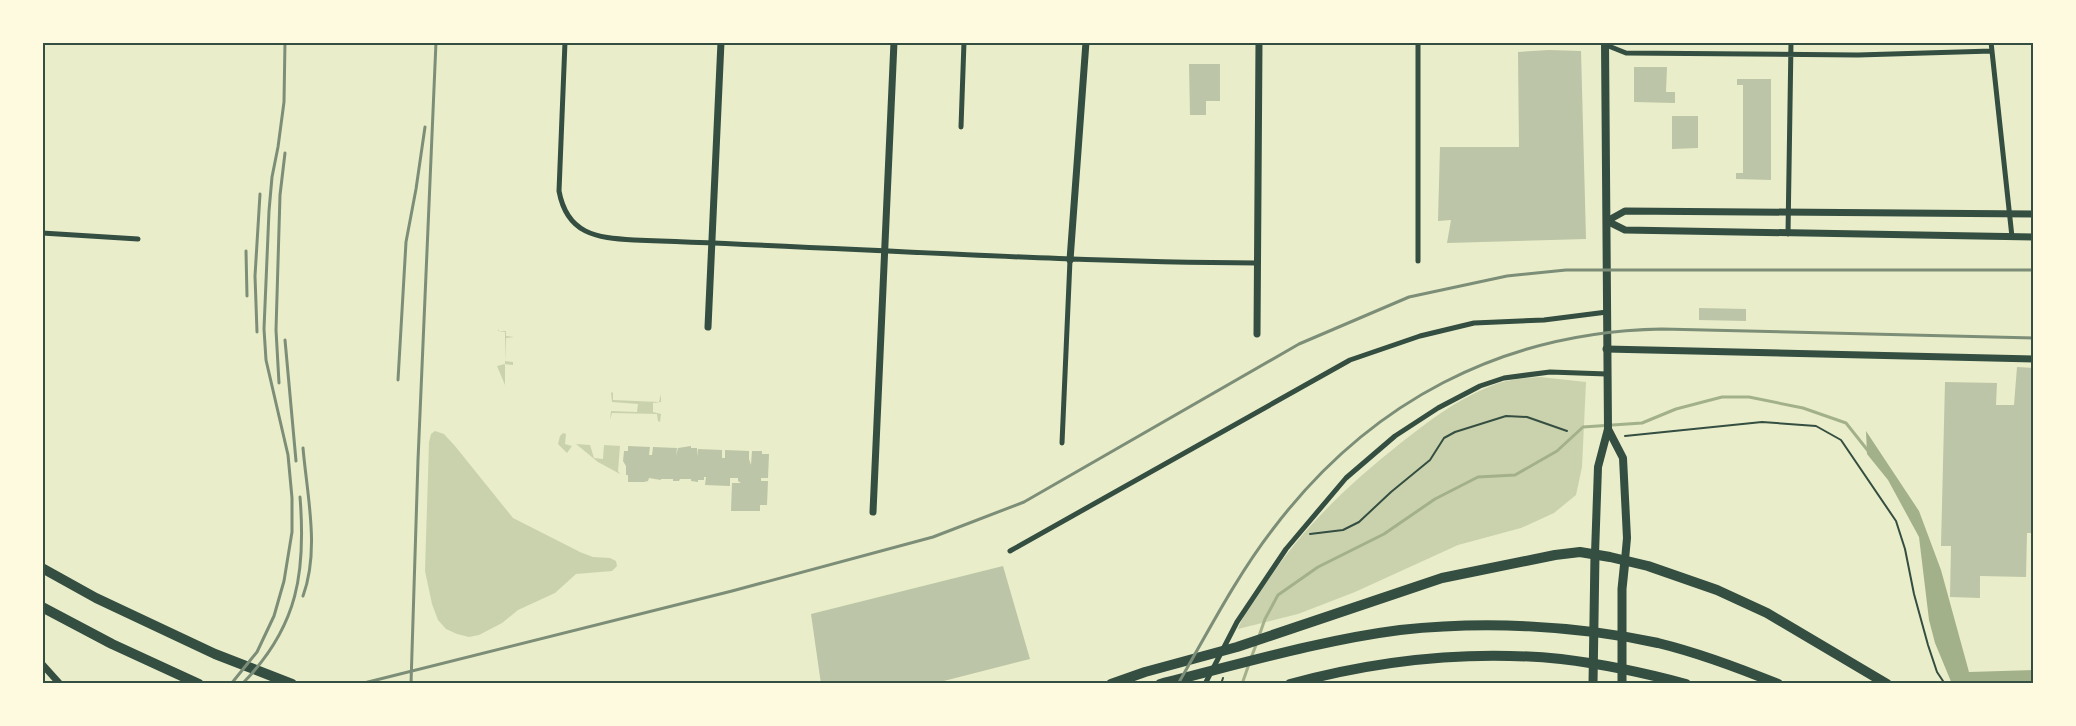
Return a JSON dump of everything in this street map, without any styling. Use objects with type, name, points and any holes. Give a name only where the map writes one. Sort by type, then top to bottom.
[{"type":"highway","points":[[1111,684],[1145,672],[1237,647],[1442,578],[1580,552],[1625,560],[1717,590],[1767,613],[1887,684]]},
{"type":"highway","points":[[42,568],[118,609],[215,654],[291,684]]},
{"type":"highway","points":[[42,607],[112,644],[199,684]]},
{"type":"highway","points":[[1160,684],[1309,648],[1399,631],[1443,627],[1510,626],[1562,629],[1658,643],[1701,655],[1778,684]]},
{"type":"highway","points":[[1295,682],[1385,663],[1511,656],[1604,665],[1686,684]]},
{"type":"main road","points":[[1593,684],[1598,467],[1608,429],[1606,43]]},
{"type":"main road","points":[[1608,429],[1623,458],[1627,538],[1622,590],[1622,684]]},
{"type":"street","points":[[565,42],[559,191],[561,205],[575,225],[597,237],[1070,260],[1257,263]]},
{"type":"street","points":[[708,327],[721,42]]},
{"type":"street","points":[[873,512],[894,42]]},
{"type":"street","points":[[961,127],[964,42]]},
{"type":"street","points":[[1062,443],[1070,260],[1086,42]]},
{"type":"street","points":[[1257,334],[1259,42]]},
{"type":"street","points":[[1418,42],[1418,261]]},
{"type":"street","points":[[1597,42],[1606,43],[1626,53],[1858,55],[1992,51]]},
{"type":"street","points":[[1788,234],[1791,42]]},
{"type":"street","points":[[1991,42],[2012,237]]},
{"type":"street","points":[[1607,221],[1625,211],[2034,214]]},
{"type":"street","points":[[1607,221],[1625,230],[2034,237]]},
{"type":"street","points":[[42,233],[138,239]]},
{"type":"street","points":[[1010,551],[1350,360],[1420,336],[1474,323],[1544,320],[1607,312]]},
{"type":"street","points":[[1606,349],[2034,359]]},
{"type":"street","points":[[1205,684],[1237,622],[1286,549],[1346,478],[1395,436],[1438,408],[1480,386],[1504,378],[1550,372],[1607,374]]},
{"type":"street","points":[[42,664],[60,684]]},
{"type":"path","points":[[1304,535],[1343,530],[1359,522],[1430,460],[1444,438],[1455,432],[1506,416],[1527,417],[1567,431]]},
{"type":"path","points":[[1625,436],[1762,422],[1816,426],[1841,440],[1896,521],[1928,645],[1937,672],[1945,684]]},
{"type":"shaded area","points":[[498,329],[506,331],[506,336],[514,337],[506,338],[505,361],[505,332],[498,331]]},
{"type":"shaded area","points":[[505,361],[513,362],[513,365],[505,364]]},
{"type":"shaded area","points":[[505,364],[505,385],[497,366]]},
{"type":"shaded area","points":[[1540,377],[1586,382],[1582,467],[1576,495],[1554,513],[1521,528],[1458,545],[1355,592],[1298,614],[1238,629],[1274,571],[1290,550],[1342,494],[1381,459],[1432,419],[1475,393],[1506,381]]},
{"type":"shaded area","points":[[611,392],[613,400],[659,402],[661,394],[661,402],[653,403],[653,412],[661,414],[660,422],[657,414],[612,413],[610,420],[611,411],[637,412],[638,404],[612,402]]},
{"type":"shaded area","points":[[435,431],[444,434],[455,446],[513,518],[580,552],[593,557],[610,558],[616,561],[617,566],[612,571],[576,574],[555,593],[518,610],[502,623],[479,635],[469,637],[446,629],[438,620],[432,604],[425,571],[429,442],[431,434]]},
{"type":"shaded area","points":[[1866,431],[1919,511],[1941,570],[1969,672],[2034,670],[2034,682],[2029,684],[1952,684],[1935,643],[1929,620],[1919,537],[1888,480],[1867,454]]},
{"type":"shaded area","points":[[563,433],[566,434],[565,444],[572,446],[567,453],[558,444]]},
{"type":"shaded area","points":[[576,444],[590,445],[594,458],[603,459],[604,445],[620,446],[618,471],[620,474],[598,462]]},
{"type":"building","points":[[1581,51],[1586,239],[1447,243],[1451,220],[1438,221],[1440,147],[1519,147],[1518,52]]},
{"type":"building","points":[[1189,64],[1220,64],[1220,101],[1206,101],[1206,115],[1190,115]]},
{"type":"building","points":[[1634,67],[1667,67],[1666,92],[1675,92],[1675,103],[1634,102]]},
{"type":"building","points":[[1737,79],[1771,79],[1771,180],[1736,179],[1736,173],[1743,173],[1743,85],[1737,85]]},
{"type":"building","points":[[1672,116],[1698,116],[1698,148],[1672,149]]},
{"type":"building","points":[[1699,308],[1746,309],[1746,321],[1699,320]]},
{"type":"building","points":[[2017,367],[2034,368],[2034,533],[2027,533],[2026,577],[1980,576],[1980,598],[1950,597],[1951,546],[1941,546],[1945,382],[1997,383],[1996,405],[2014,405]]},
{"type":"building","points":[[628,446],[650,447],[649,455],[652,455],[653,447],[677,448],[676,456],[678,448],[691,446],[691,448],[697,448],[698,457],[698,449],[722,450],[722,458],[725,458],[725,450],[749,451],[751,465],[752,451],[762,451],[762,454],[769,454],[768,478],[761,478],[761,481],[768,481],[767,505],[760,505],[760,511],[731,511],[732,483],[741,483],[738,478],[730,478],[730,486],[705,485],[706,477],[698,482],[691,481],[691,479],[673,481],[673,479],[649,478],[644,482],[628,482],[623,461],[624,451],[628,451]]},
{"type":"building","points":[[1003,566],[1030,659],[932,684],[821,684],[811,614]]},
{"type":"waterway","points":[[1259,636],[1278,595],[1318,567],[1384,534],[1435,499],[1478,477],[1515,475],[1557,451],[1583,427],[1642,423],[1676,409],[1722,397],[1749,397],[1803,408],[1846,423],[1869,452]]},
{"type":"waterway","points":[[1251,658],[1256,645]]},
{"type":"waterway","points":[[1242,684],[1249,664]]},
{"type":"railway","points":[[231,684],[257,652],[274,616],[284,581],[292,532],[288,455],[266,360],[264,329],[269,211],[284,102],[285,42]]},
{"type":"railway","points":[[411,684],[436,42]]},
{"type":"railway","points":[[398,380],[406,242],[425,127]]},
{"type":"railway","points":[[279,383],[276,330],[280,195],[285,153]]},
{"type":"railway","points":[[257,332],[255,276],[260,194]]},
{"type":"railway","points":[[246,251],[247,296]]},
{"type":"railway","points":[[360,684],[732,591],[933,537],[1024,502],[1299,344],[1409,297],[1507,276],[1566,270],[2034,270]]},
{"type":"railway","points":[[1178,684],[1247,566],[1273,529],[1311,484],[1352,445],[1396,411],[1444,382],[1494,360],[1547,344],[1603,333],[1662,329],[2034,338]]},
{"type":"railway","points":[[285,340],[296,461]]},
{"type":"railway","points":[[303,448],[312,541],[311,560],[303,596]]},
{"type":"railway","points":[[244,682],[276,640],[287,619],[294,597],[301,550],[300,497]]}]
